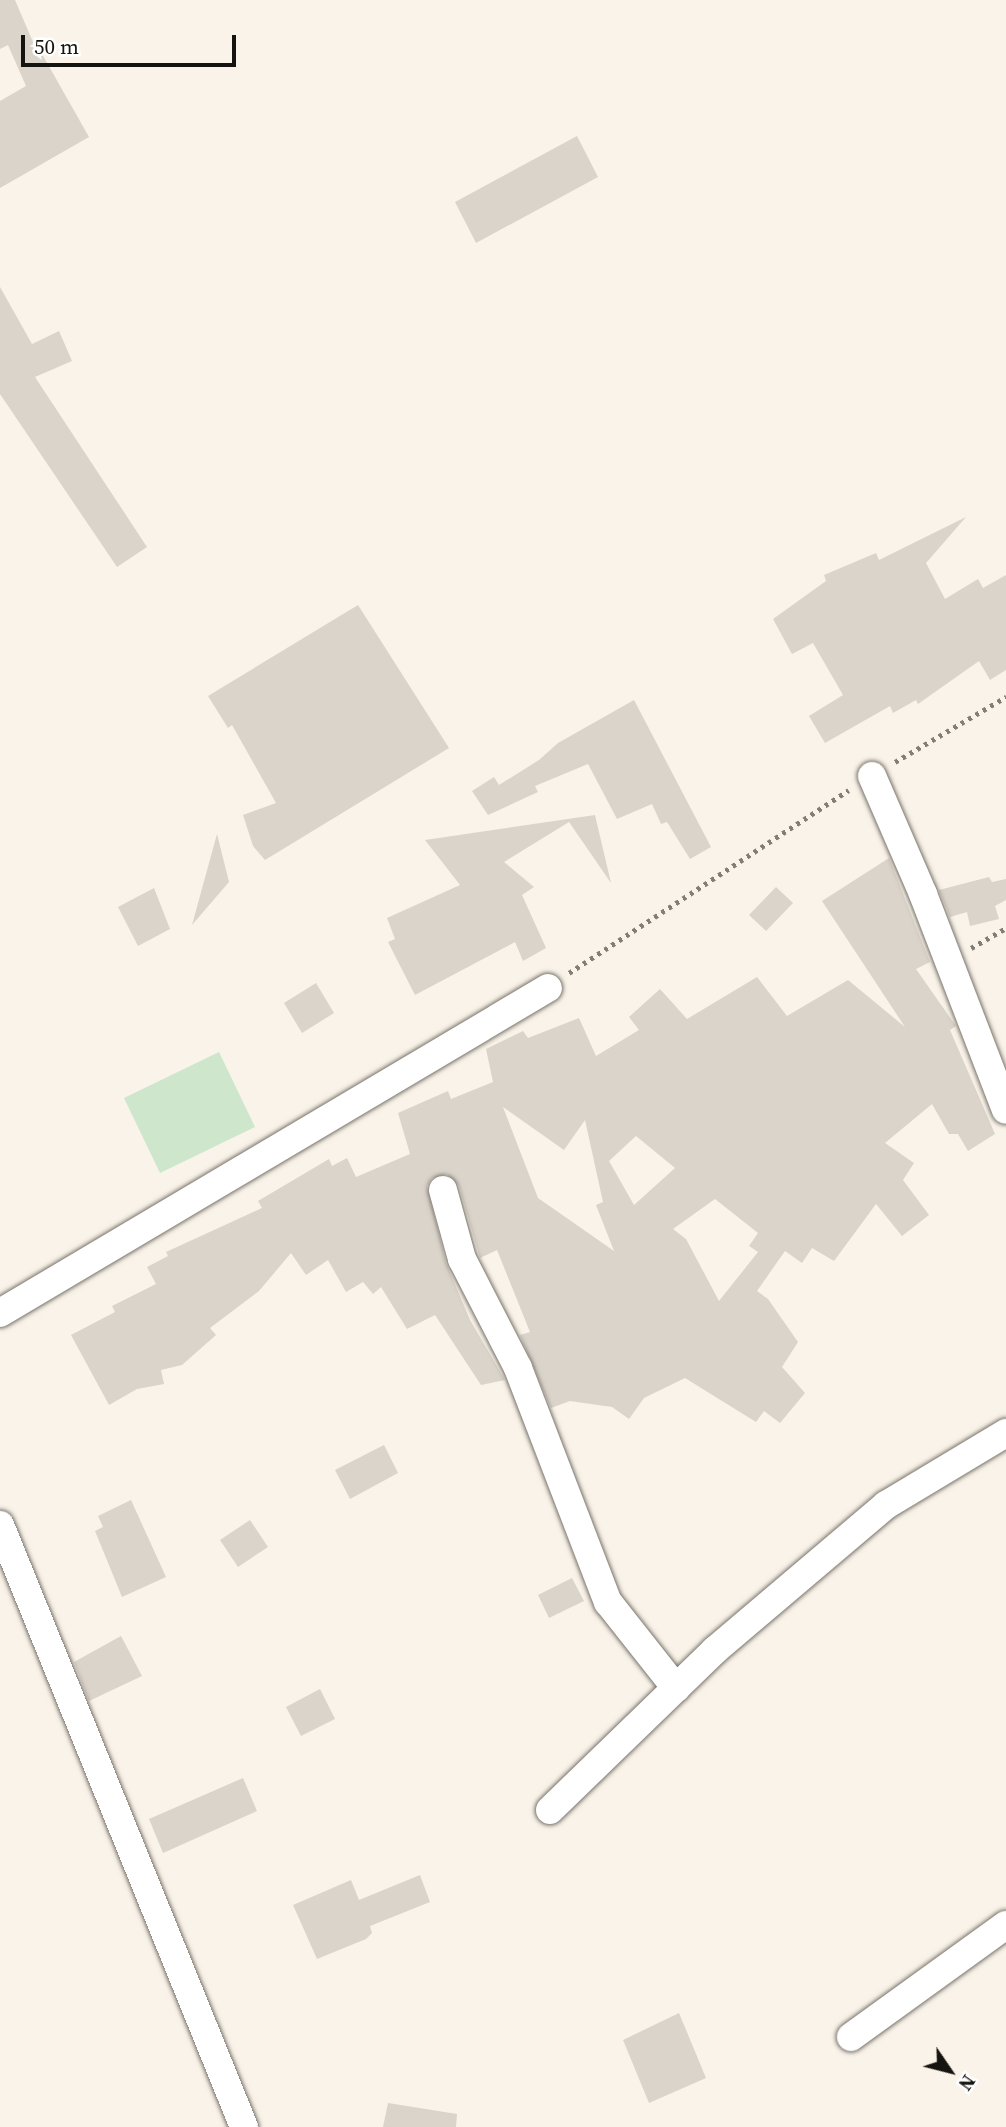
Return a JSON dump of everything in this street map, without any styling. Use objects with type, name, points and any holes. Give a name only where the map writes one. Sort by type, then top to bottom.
[{"type":"street","points":[[872,776],[949,961],[1006,1110]]},
{"type":"street","points":[[0,1313],[548,988]]},
{"type":"street","points":[[443,1190],[462,1259],[518,1368],[608,1602],[676,1688]]},
{"type":"street","points":[[550,1810],[676,1688],[886,1505],[1006,1433]]},
{"type":"street","points":[[0,1525],[244,2127]]},
{"type":"street","points":[[851,2037],[1006,1925]]},
{"type":"path","points":[[548,988],[794,822],[1006,697]]},
{"type":"path","points":[[949,961],[1006,928]]},
{"type":"green space","points":[[219,1052],[255,1127],[160,1173],[124,1098]]},
{"type":"building","points":[[0,0],[15,0],[39,56],[42,54],[89,137],[0,188],[0,101],[26,86],[8,45],[0,49]]},
{"type":"building","points":[[577,136],[598,177],[476,243],[455,202]]},
{"type":"building","points":[[0,287],[32,344],[59,331],[72,361],[35,377],[147,547],[117,567],[0,394]]},
{"type":"building","points":[[966,517],[926,563],[945,599],[978,579],[983,588],[1006,575],[1006,670],[990,680],[979,661],[918,704],[916,700],[893,713],[890,706],[825,743],[809,716],[843,695],[813,643],[792,654],[773,619],[826,581],[824,575],[876,553],[879,560]]},
{"type":"building","points":[[358,605],[449,748],[265,860],[253,846],[243,815],[276,803],[232,725],[228,728],[208,696]]},
{"type":"building","points":[[634,700],[711,847],[690,859],[667,822],[661,824],[652,804],[617,819],[588,764],[535,786],[538,792],[488,815],[472,791],[494,777],[499,785],[539,760],[558,743]]},
{"type":"building","points":[[595,815],[611,883],[569,822],[504,862],[534,887],[522,895],[546,948],[523,961],[515,942],[415,995],[388,942],[395,939],[387,918],[460,885],[425,840]]},
{"type":"building","points":[[217,834],[229,882],[192,925]]},
{"type":"building","points":[[889,858],[930,962],[916,969],[956,1026],[950,1030],[995,1134],[968,1151],[958,1134],[949,1134],[932,1104],[885,1143],[914,1163],[903,1180],[929,1215],[902,1236],[876,1204],[834,1261],[812,1248],[802,1263],[785,1251],[757,1291],[768,1299],[798,1342],[782,1367],[805,1393],[780,1423],[764,1411],[756,1422],[685,1378],[644,1398],[629,1419],[612,1407],[570,1401],[551,1408],[520,1335],[530,1332],[497,1250],[480,1258],[459,1186],[447,1174],[432,1178],[427,1186],[446,1263],[470,1320],[505,1380],[481,1385],[435,1315],[407,1329],[381,1287],[373,1294],[363,1282],[346,1292],[328,1260],[306,1275],[291,1253],[259,1291],[210,1328],[216,1335],[182,1365],[161,1370],[164,1384],[137,1389],[109,1405],[71,1335],[115,1312],[112,1306],[156,1284],[147,1267],[168,1256],[166,1252],[262,1208],[258,1201],[329,1159],[332,1166],[347,1158],[356,1177],[410,1154],[398,1113],[448,1091],[451,1099],[493,1082],[486,1049],[523,1031],[528,1038],[579,1018],[596,1056],[639,1030],[629,1017],[660,989],[687,1019],[757,977],[787,1016],[848,980],[905,1027],[822,901]],"holes":[[[503,1107],[564,1150],[585,1120],[603,1202],[596,1205],[614,1251],[538,1198]],[[636,1136],[675,1168],[634,1205],[609,1161]],[[715,1199],[758,1233],[749,1246],[758,1252],[719,1301],[686,1239],[673,1229]]]},
{"type":"building","points":[[989,877],[992,882],[1006,879],[1006,900],[995,906],[999,919],[970,926],[967,912],[950,917],[939,890]]},
{"type":"building","points":[[776,887],[793,903],[766,931],[749,915]]},
{"type":"building","points":[[154,888],[170,929],[138,946],[118,907]]},
{"type":"building","points":[[316,983],[334,1013],[302,1033],[284,1003]]},
{"type":"building","points":[[384,1445],[398,1473],[350,1499],[335,1470]]},
{"type":"building","points":[[131,1500],[166,1577],[122,1597],[95,1531],[103,1527],[98,1516]]},
{"type":"building","points":[[250,1520],[268,1547],[238,1567],[220,1540]]},
{"type":"building","points":[[572,1578],[584,1601],[549,1618],[538,1595]]},
{"type":"building","points":[[121,1636],[142,1676],[89,1701],[74,1662]]},
{"type":"building","points":[[320,1689],[335,1719],[301,1736],[286,1707]]},
{"type":"building","points":[[243,1778],[257,1811],[163,1853],[149,1819]]},
{"type":"building","points":[[420,1875],[430,1902],[370,1926],[372,1933],[366,1939],[317,1959],[293,1905],[351,1880],[359,1900]]},
{"type":"building","points":[[679,2013],[706,2078],[649,2103],[623,2040]]},
{"type":"building","points":[[388,2103],[457,2114],[456,2127],[383,2127]]}]
